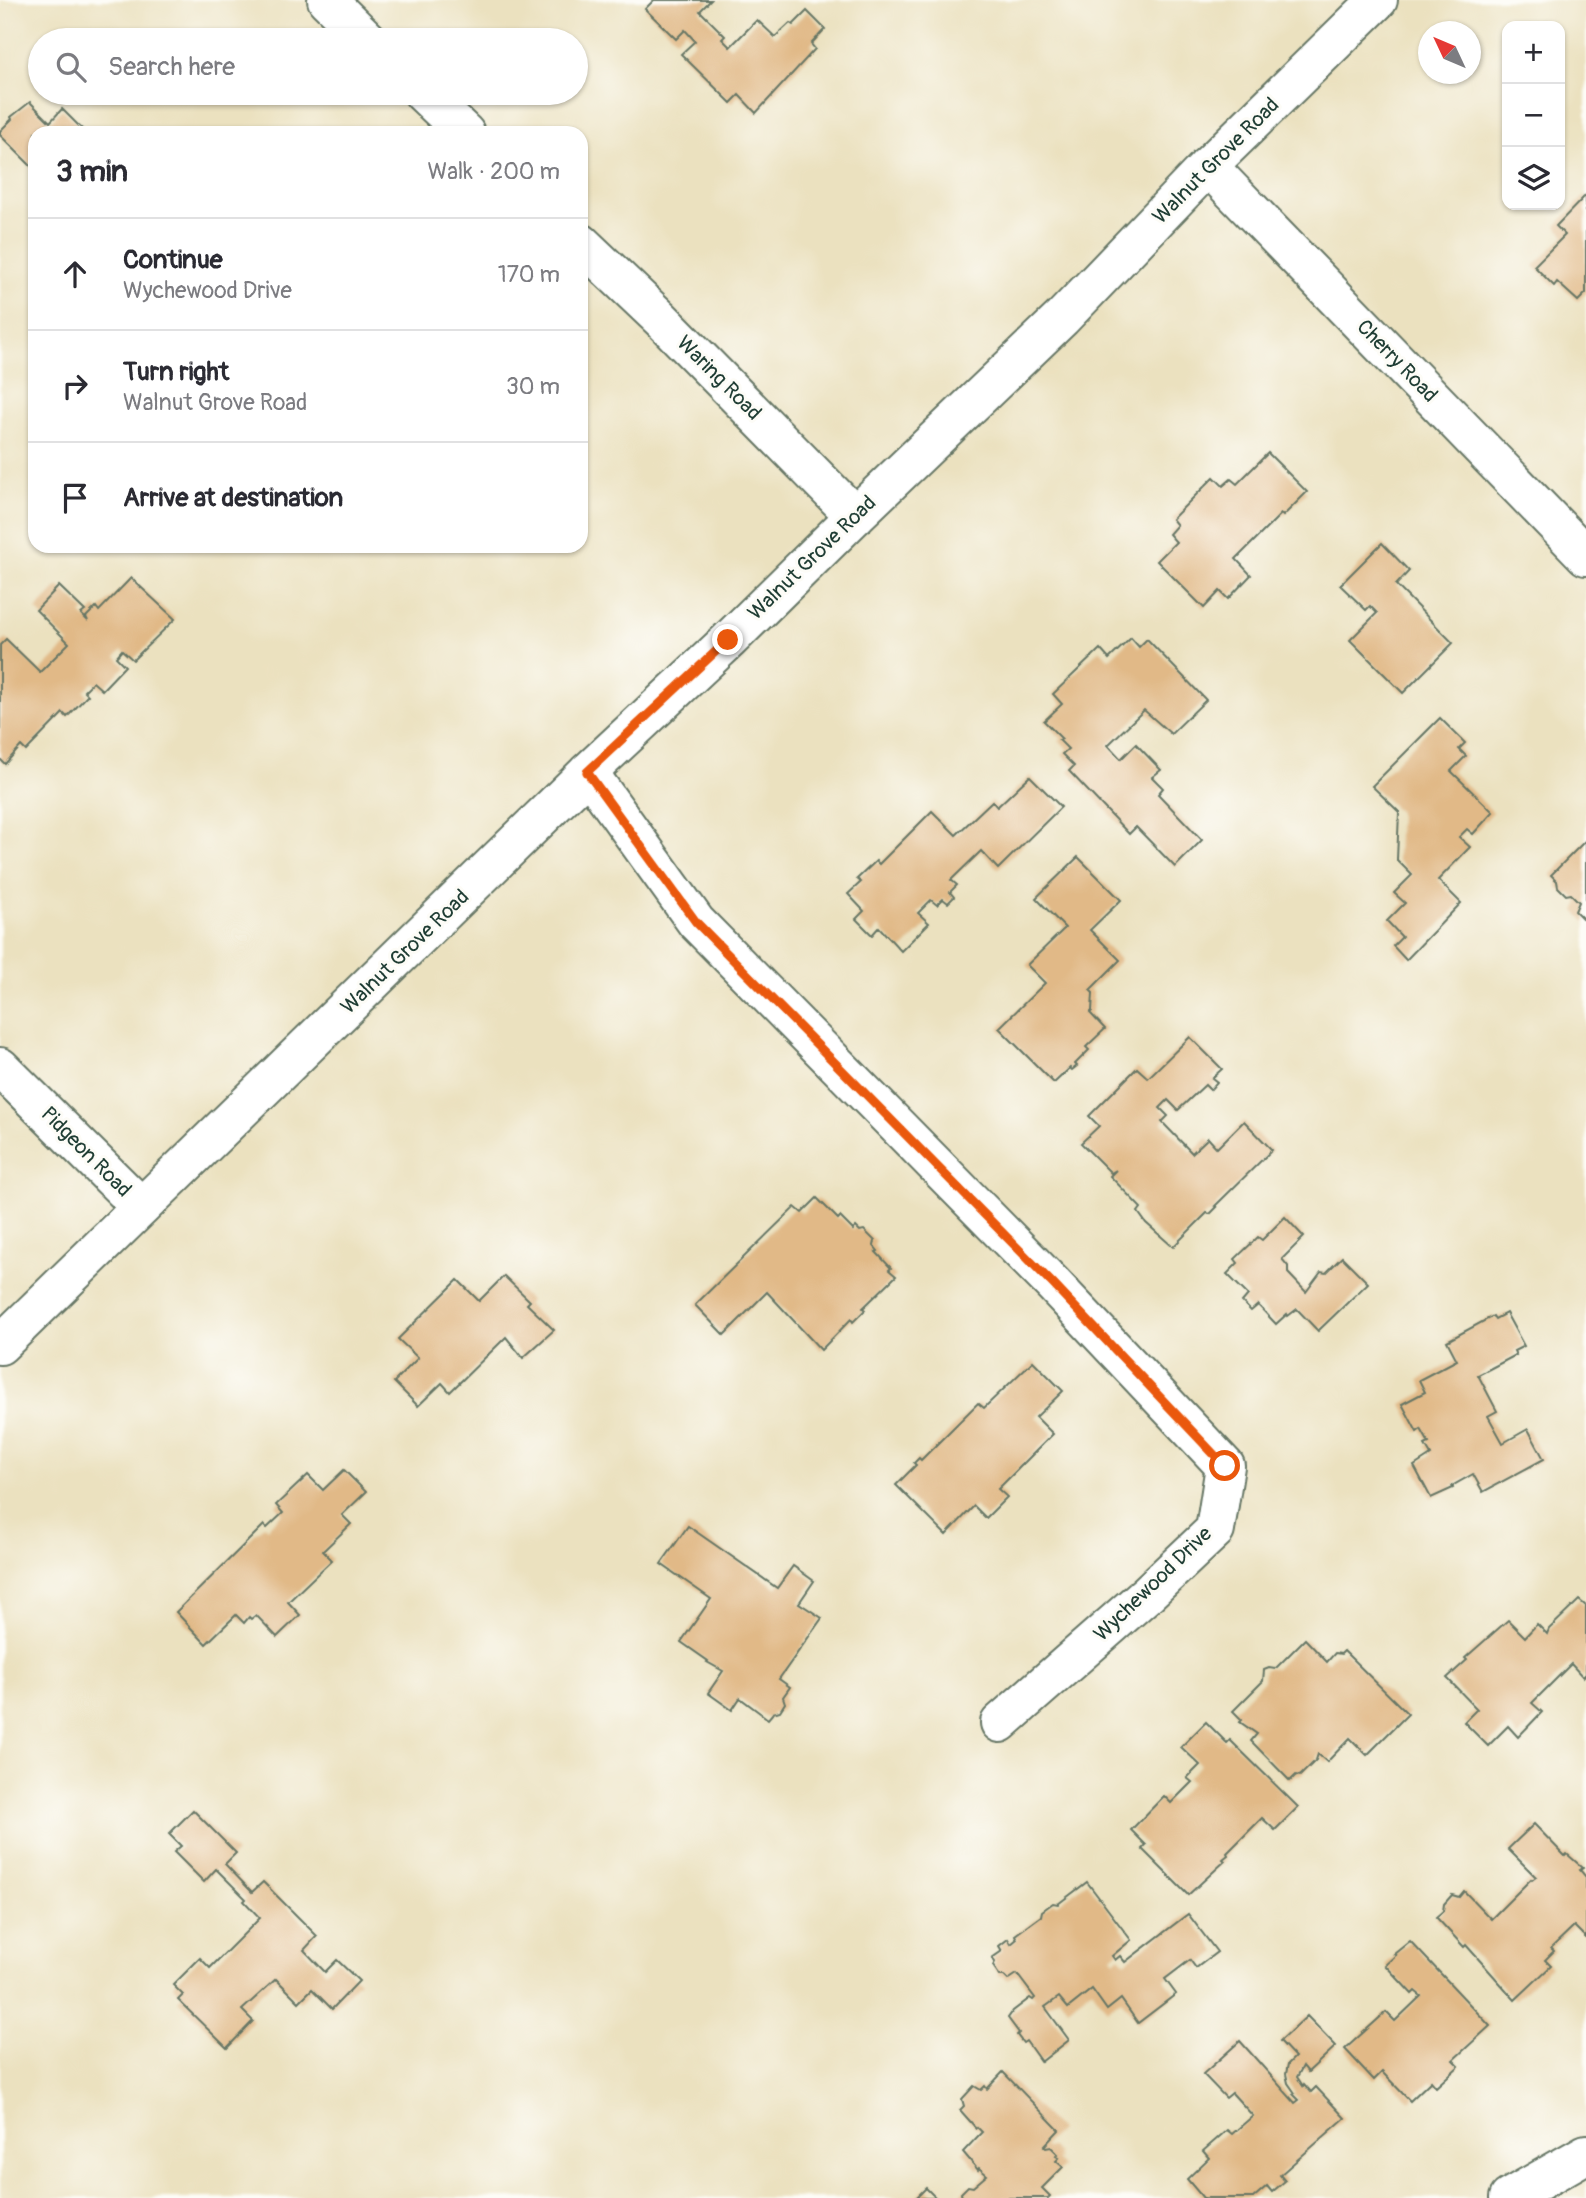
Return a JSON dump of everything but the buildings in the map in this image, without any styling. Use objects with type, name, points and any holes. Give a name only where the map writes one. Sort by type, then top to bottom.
[{"type":"main road","points":[[327,0],[356,28]]},
{"type":"main road","name":"Walnut Grove Road","points":[[0,1345],[402,956],[587,772],[1062,318],[1208,166],[1378,0]]},
{"type":"main road","points":[[436,105],[458,126]]},
{"type":"main road","name":"Cherry Road","points":[[1208,166],[1586,556]]},
{"type":"main road","name":"Waring Road","points":[[588,250],[661,319],[855,516]]},
{"type":"main road","name":"Wychewood Drive","points":[[587,772],[696,922],[1053,1284],[1225,1466],[1215,1530],[1147,1594],[1000,1723]]},
{"type":"main road","name":"Pidgeon Road","points":[[0,1067],[141,1207]]},
{"type":"main road","points":[[1509,2198],[1586,2154]]},
{"type":"route","points":[[728,640],[587,772],[696,922],[1053,1284],[1225,1466]]}]
